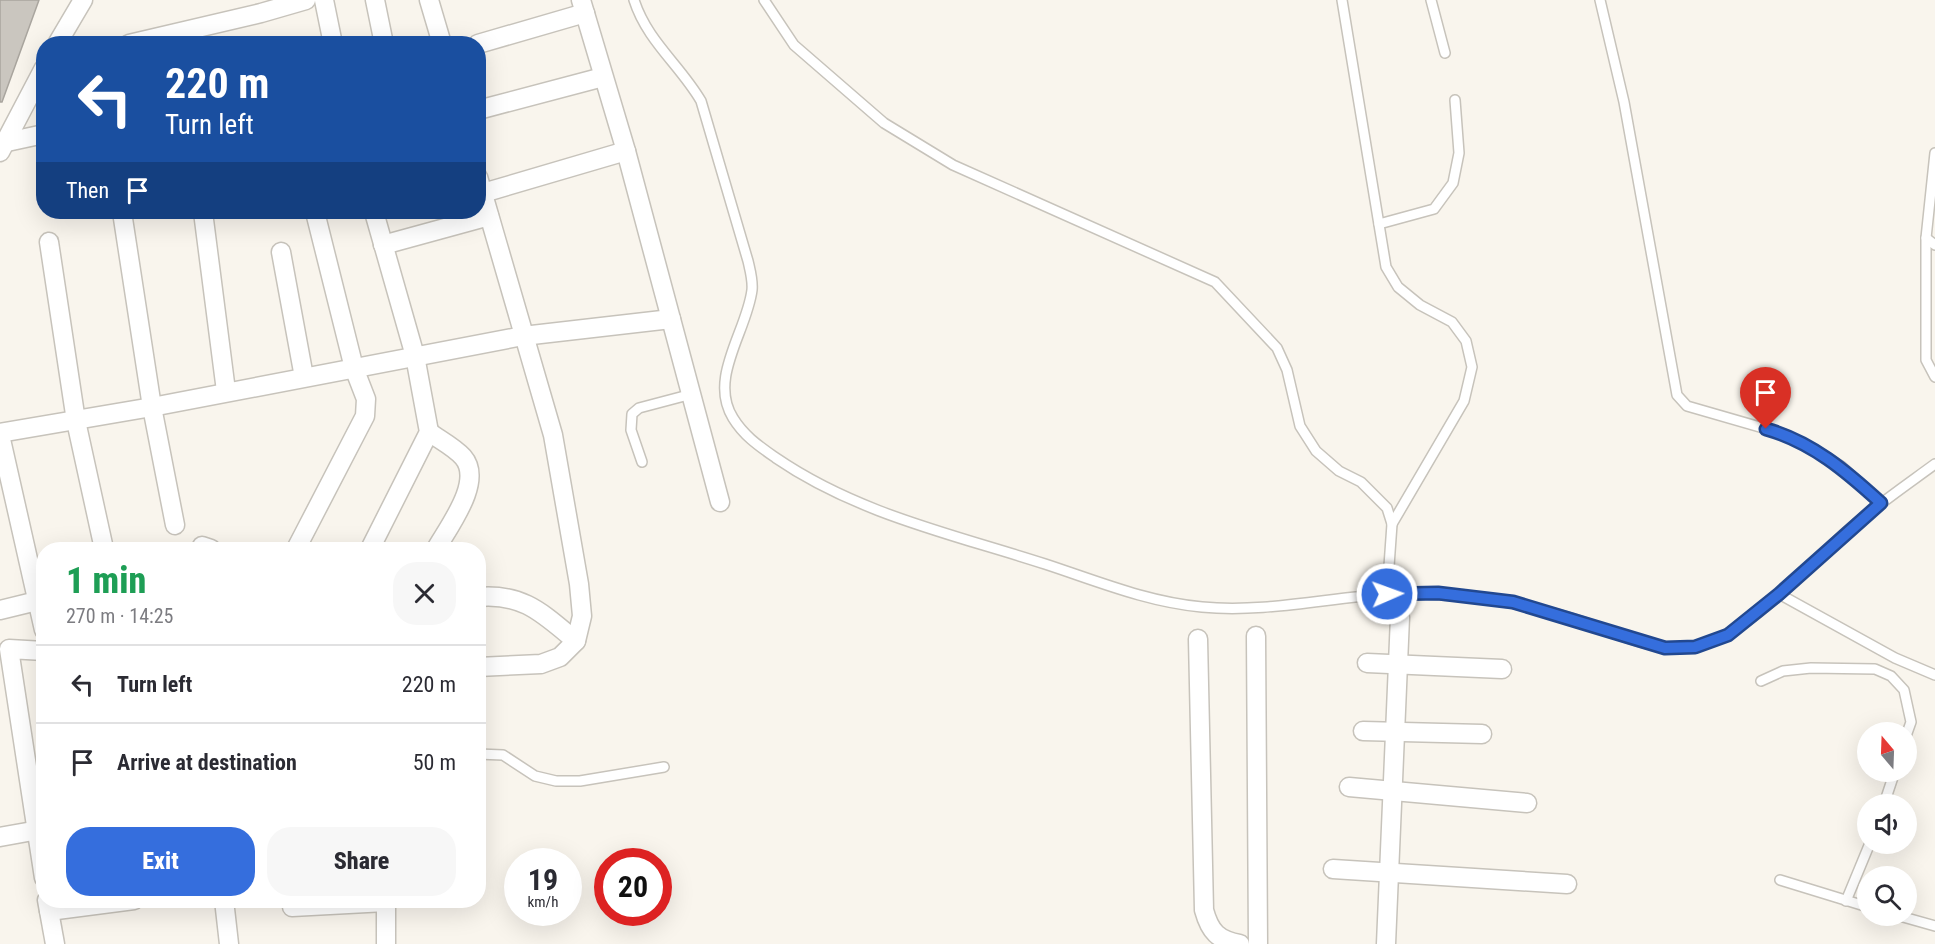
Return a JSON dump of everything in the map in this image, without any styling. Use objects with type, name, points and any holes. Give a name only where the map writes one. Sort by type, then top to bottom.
[{"type":"street","points":[[62,36],[83,0]]},
{"type":"street","points":[[185,36],[259,7],[306,0]]},
{"type":"street","points":[[324,0],[331,36]]},
{"type":"street","points":[[375,0],[382,36]]},
{"type":"street","points":[[429,0],[440,36]]},
{"type":"street","points":[[486,41],[583,6],[626,151],[720,502]]},
{"type":"street","points":[[486,108],[603,77]]},
{"type":"street","points":[[4,147],[36,84]]},
{"type":"street","points":[[4,147],[36,137]]},
{"type":"street","points":[[486,184],[626,151]]},
{"type":"street","points":[[486,204],[553,435],[577,572],[582,616],[576,641],[560,657],[541,664],[486,667]]},
{"type":"street","points":[[123,219],[152,407],[175,525]]},
{"type":"street","points":[[203,219],[226,391]]},
{"type":"street","points":[[300,542],[365,416],[366,399],[354,368],[317,219]]},
{"type":"street","points":[[374,542],[429,432],[415,356],[376,219]]},
{"type":"street","points":[[383,245],[478,219]]},
{"type":"street","points":[[49,242],[76,421],[102,542]]},
{"type":"street","points":[[281,252],[304,377]]},
{"type":"street","points":[[36,598],[8,506],[0,434],[523,336],[671,319]]},
{"type":"street","points":[[429,432],[463,457],[471,471],[471,486],[440,542]]},
{"type":"street","points":[[486,597],[516,598],[535,608],[576,641]]},
{"type":"street","points":[[0,610],[36,601]]},
{"type":"street","points":[[1386,944],[1400,617]]},
{"type":"street","points":[[1256,636],[1258,944]]},
{"type":"street","points":[[1198,639],[1204,910],[1208,925],[1217,937],[1240,944]]},
{"type":"street","points":[[36,650],[9,648],[36,807]]},
{"type":"street","points":[[1367,663],[1502,669]]},
{"type":"street","points":[[1363,731],[1482,734]]},
{"type":"street","points":[[1349,787],[1393,793],[1527,803]]},
{"type":"street","points":[[0,837],[36,831]]},
{"type":"street","points":[[1333,869],[1567,884]]},
{"type":"street","points":[[49,908],[55,944]]},
{"type":"street","points":[[225,908],[229,944]]},
{"type":"street","points":[[386,908],[386,944]]},
{"type":"lane","points":[[634,0],[650,36],[691,84],[701,101],[748,261],[753,284],[749,308],[726,371],[725,395],[730,414],[742,432],[755,444],[811,482],[919,528],[1045,564],[1140,597],[1204,608],[1281,606],[1387,594],[1438,593],[1513,602],[1665,648],[1695,647],[1728,635],[1779,594],[1881,503],[1935,464]]},
{"type":"lane","points":[[764,0],[794,45],[894,129],[953,165],[1215,282],[1277,348],[1287,370],[1300,426],[1316,451],[1339,471],[1361,482],[1387,508],[1392,524],[1387,594]]},
{"type":"lane","points":[[1342,0],[1386,267],[1398,287],[1419,305],[1452,322],[1466,341],[1472,367],[1464,401],[1392,524]]},
{"type":"lane","points":[[1431,0],[1445,53]]},
{"type":"lane","points":[[1600,0],[1624,102],[1677,395],[1687,406],[1695,409],[1784,434],[1841,466],[1881,503]]},
{"type":"lane","points":[[1379,224],[1434,209],[1453,183],[1459,153],[1455,100]]},
{"type":"lane","points":[[1935,153],[1926,238],[1926,360],[1935,377]]},
{"type":"lane","points":[[1926,238],[1935,245]]},
{"type":"lane","points":[[642,462],[631,429],[632,414],[639,408],[692,394]]},
{"type":"lane","points":[[1779,594],[1895,658],[1935,675]]},
{"type":"lane","points":[[1761,681],[1782,671],[1875,669],[1891,676],[1904,690],[1911,722]]},
{"type":"lane","points":[[486,754],[503,755],[535,776],[556,781],[580,781],[664,767]]},
{"type":"lane","points":[[1846,901],[1865,854]]},
{"type":"lane","points":[[1780,880],[1857,904]]},
{"type":"lane","points":[[1917,921],[1935,926]]},
{"type":"building","points":[[0,0],[39,0],[2,102],[0,102]]},
{"type":"route","points":[[1387,594],[1438,593],[1513,602],[1665,648],[1695,647],[1728,635],[1779,594],[1881,503],[1841,466],[1784,434],[1766,429]]}]
